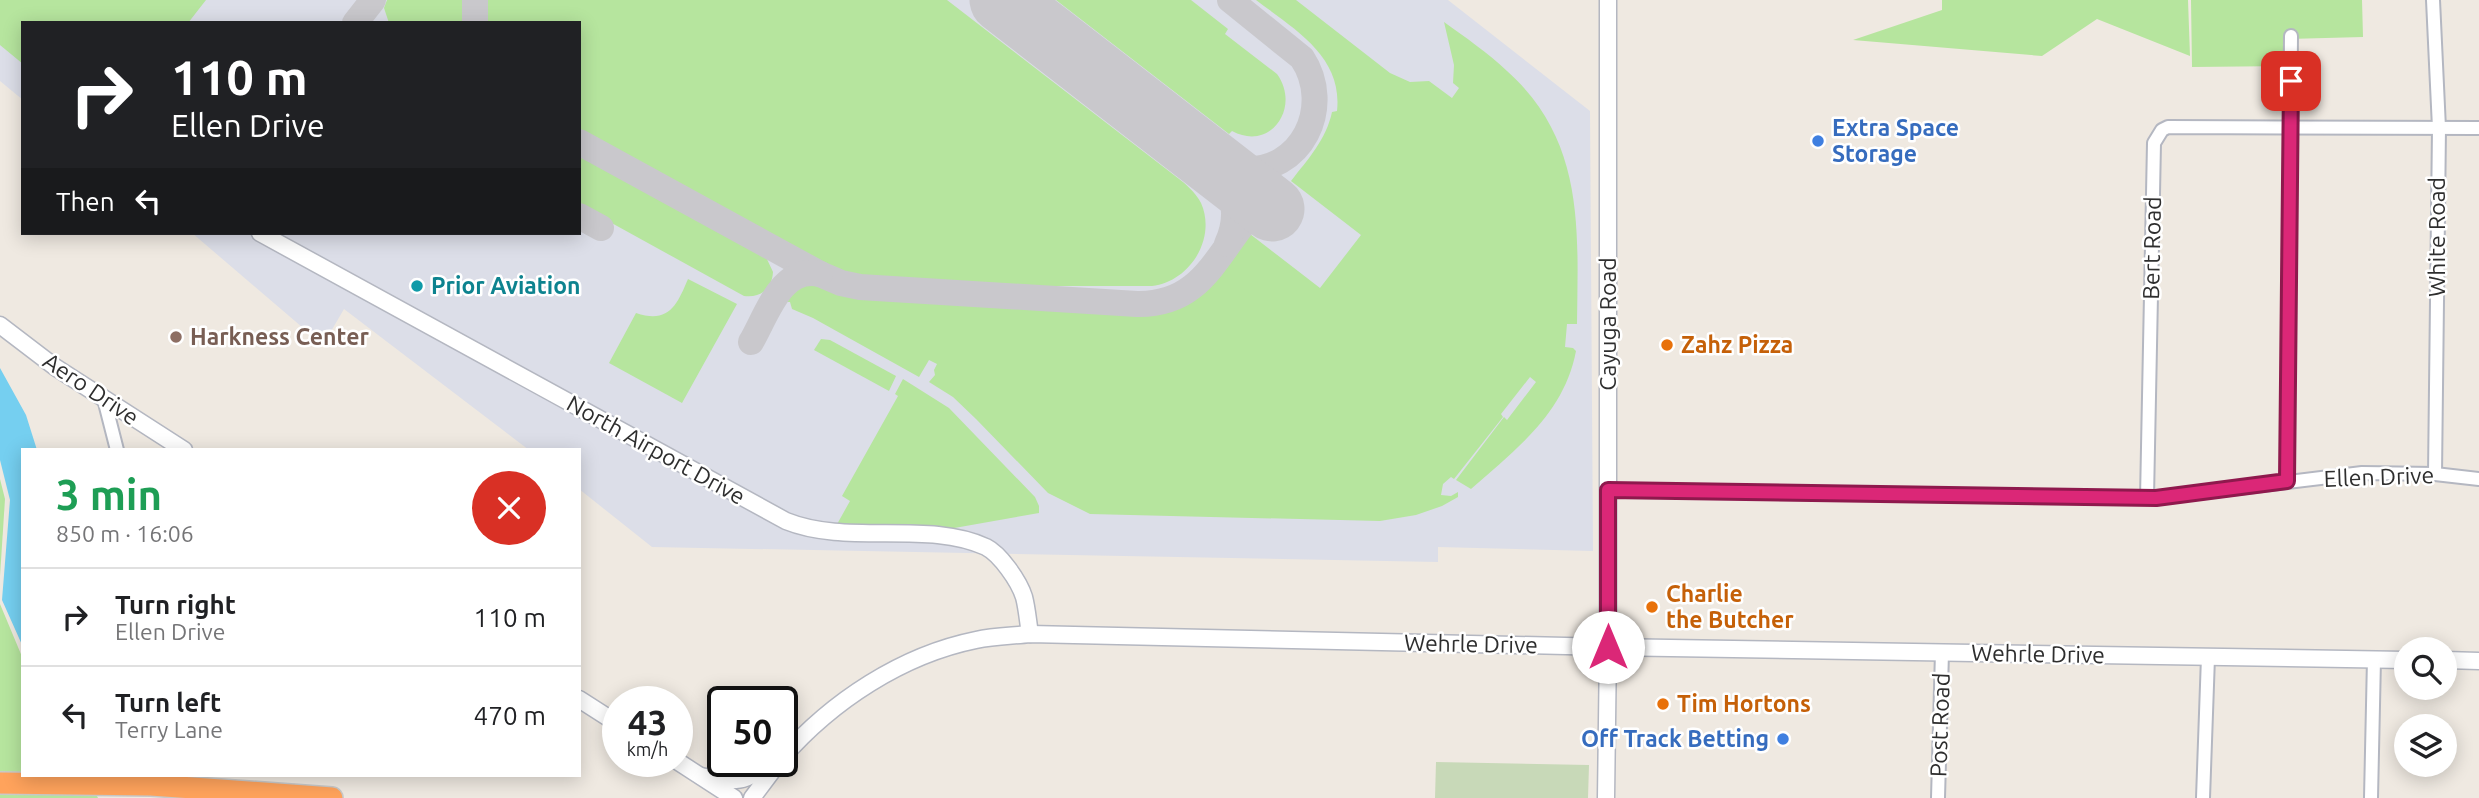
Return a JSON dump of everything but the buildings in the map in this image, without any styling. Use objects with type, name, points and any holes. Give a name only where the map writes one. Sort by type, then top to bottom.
[{"type":"highway","points":[[0,783],[90,783],[332,798]]},
{"type":"street","name":"Cayuga Road","points":[[1605,798],[1608,647],[1608,0]]},
{"type":"street","name":"White Road","points":[[2432,0],[2439,128],[2435,474]]},
{"type":"street","points":[[2287,481],[2291,36]]},
{"type":"street","name":"Bert Road","points":[[2147,498],[2154,143],[2157,135],[2168,127],[2291,127]]},
{"type":"street","points":[[2291,127],[2479,128]]},
{"type":"street","name":"North Airport Drive","points":[[264,235],[786,521],[825,532],[948,536],[987,548],[1010,570],[1024,596],[1030,634]]},
{"type":"street","name":"Aero Drive","points":[[0,325],[55,367],[181,448]]},
{"type":"street","points":[[104,399],[116,448]]},
{"type":"street","name":"Ellen Drive","points":[[1608,490],[2147,498],[2362,473],[2435,474],[2479,479]]},
{"type":"street","name":"Wehrle Drive","points":[[798,742],[832,710],[883,675],[936,651],[976,640],[1030,634],[1608,647],[2394,660]]},
{"type":"street","name":"Post Road","points":[[1938,798],[1942,652]]},
{"type":"street","points":[[2203,798],[2208,657]]},
{"type":"street","points":[[2371,798],[2374,659]]},
{"type":"street","points":[[2457,660],[2479,661]]},
{"type":"street","points":[[581,700],[602,714]]},
{"type":"street","points":[[693,771],[734,798]]},
{"type":"street","points":[[701,776],[707,777]]},
{"type":"street","points":[[708,777],[738,781],[753,777]]},
{"type":"street","name":"Wehrle Drive","points":[[752,798],[768,777]]},
{"type":"shaded area","points":[[0,0],[1448,0],[1590,111],[1593,551],[1438,547],[1438,562],[652,547],[581,491],[581,448],[526,448],[344,309],[323,345],[194,235],[581,235],[581,21],[21,21],[21,98],[0,81]]},
{"type":"green space","points":[[0,0],[206,0],[190,21],[21,21],[21,62],[0,45]]},
{"type":"green space","points":[[387,0],[464,0],[463,21],[388,21],[384,8]]},
{"type":"green space","points":[[486,0],[947,0],[1188,187],[1201,203],[1205,217],[1202,244],[1188,267],[1178,276],[1152,286],[1030,286],[864,276],[833,269],[581,130],[581,21],[486,21]]},
{"type":"green space","points":[[1056,0],[1191,0],[1228,29],[1225,34],[1277,74],[1284,87],[1284,112],[1270,131],[1259,136],[1246,136],[1232,131],[1229,134]]},
{"type":"green space","points":[[1256,0],[1296,0],[1390,73],[1410,82],[1429,81],[1452,98],[1459,88],[1453,83],[1454,65],[1444,22],[1507,71],[1532,98],[1551,127],[1564,157],[1572,188],[1576,221],[1577,324],[1567,324],[1565,347],[1576,351],[1561,394],[1549,412],[1521,444],[1471,489],[1456,480],[1504,417],[1507,420],[1536,382],[1530,377],[1501,414],[1503,417],[1454,479],[1451,477],[1443,484],[1441,495],[1451,496],[1458,492],[1458,497],[1416,515],[1380,521],[1090,514],[1048,493],[953,397],[929,382],[935,375],[937,364],[929,360],[919,377],[792,309],[790,302],[787,302],[795,287],[806,284],[862,298],[1149,316],[1168,312],[1197,298],[1219,276],[1250,234],[1320,288],[1361,235],[1291,181],[1321,140],[1332,112],[1337,111],[1337,92],[1324,59],[1313,46]]},
{"type":"green space","points":[[1942,0],[2188,0],[2190,56],[2097,19],[2042,56],[1853,40],[1942,10]]},
{"type":"green space","points":[[2191,0],[2362,0],[2363,37],[2288,39],[2288,66],[2192,67]]},
{"type":"green space","points":[[581,155],[766,257],[773,272],[768,288],[760,294],[744,296],[581,206]]},
{"type":"green space","points":[[688,279],[737,304],[682,403],[609,363],[636,313],[647,316],[664,314],[680,297]]},
{"type":"green space","points":[[821,339],[830,340],[896,376],[889,391],[814,350]]},
{"type":"green space","points":[[903,379],[949,408],[1035,497],[1039,513],[943,530],[836,526],[850,501],[842,496],[898,396],[895,394]]},
{"type":"green space","points":[[0,479],[5,499],[0,576]]},
{"type":"green space","points":[[0,604],[21,654],[21,777],[87,777],[98,798],[0,798]]},
{"type":"green space","points":[[1436,762],[1589,765],[1588,798],[1435,798]]},
{"type":"water","points":[[0,368],[26,415],[36,448],[21,448],[21,643],[2,600],[10,500],[0,460]]},
{"type":"taxiway","points":[[357,21],[373,0]]},
{"type":"taxiway","points":[[475,0],[475,21]]},
{"type":"taxiway","points":[[1187,143],[1226,166],[1240,169],[1262,168],[1280,161],[1295,149],[1306,134],[1313,116],[1315,96],[1311,77],[1302,58],[1230,0]]},
{"type":"taxiway","points":[[581,143],[820,274],[860,287],[1157,303],[1187,291],[1199,281],[1241,227]]},
{"type":"taxiway","points":[[1206,160],[1222,178],[1232,198],[1234,220],[1227,244]]},
{"type":"taxiway","points":[[581,217],[601,228]]},
{"type":"taxiway","points":[[751,342],[785,284],[806,273],[820,274]]},
{"type":"runway","points":[[1002,0],[1272,209]]},
{"type":"place","name":"Extra Space Storage","points":[[1818,141]]},
{"type":"place","name":"Prior Aviation","points":[[417,286]]},
{"type":"place","name":"Harkness Center","points":[[176,337]]},
{"type":"place","name":"Zahz Pizza","points":[[1667,345]]},
{"type":"place","name":"Charlie the Butcher","points":[[1652,607]]},
{"type":"place","name":"Tim Hortons","points":[[1663,704]]},
{"type":"place","name":"Off Track Betting","points":[[1783,739]]},
{"type":"route","points":[[1608,647],[1608,490],[2156,498],[2287,481],[2291,81]]}]
